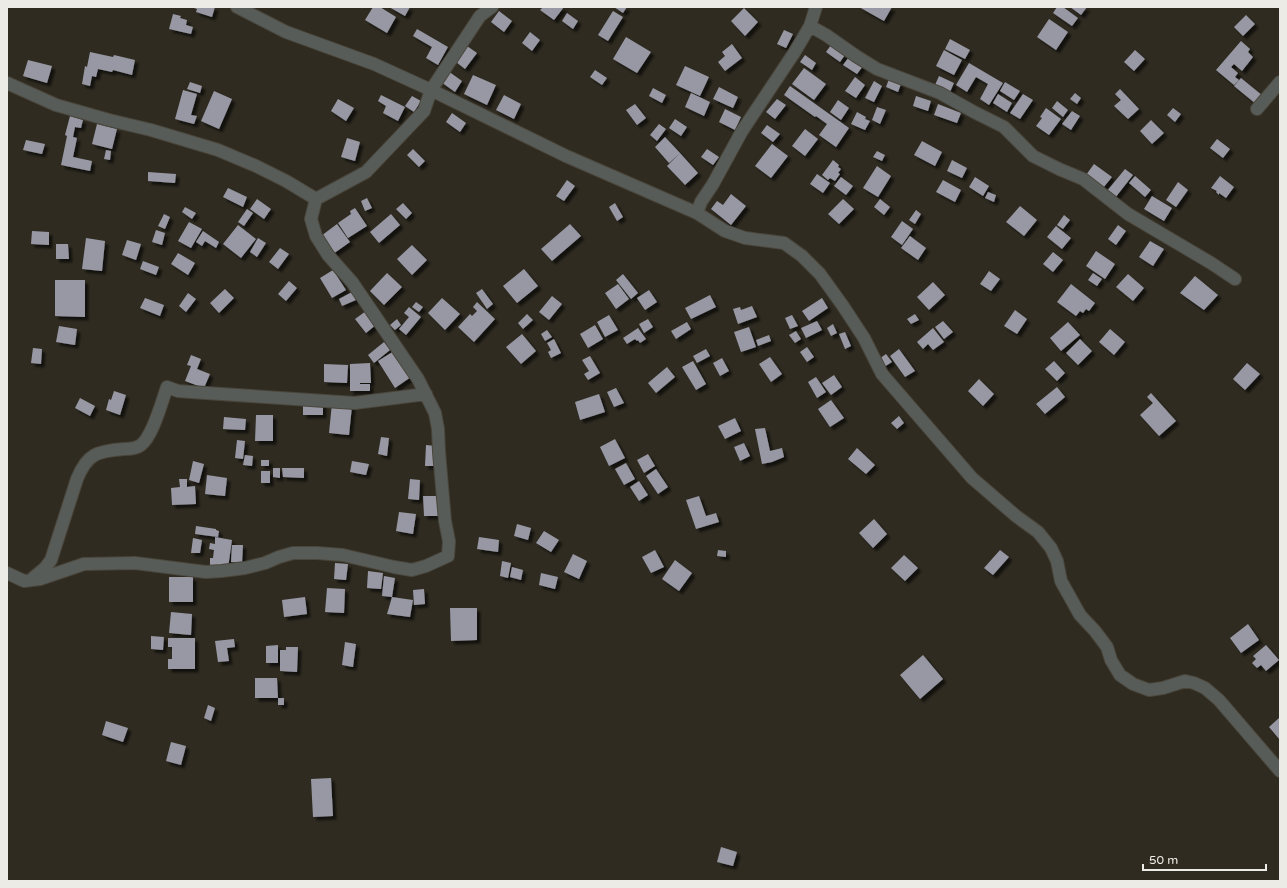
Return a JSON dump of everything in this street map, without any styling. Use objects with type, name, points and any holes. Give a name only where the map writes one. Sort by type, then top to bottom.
[{"type":"street","points":[[237,7],[286,32],[374,64],[566,156],[697,212],[725,231],[745,238],[784,243],[802,256],[820,274],[843,306],[864,338],[882,374],[972,478],[1016,516],[1038,532],[1051,548],[1057,561],[1061,581],[1080,615],[1107,647],[1111,660],[1120,675],[1132,684],[1150,690],[1163,688],[1185,681],[1205,688],[1219,700],[1280,771]]},
{"type":"street","points":[[697,212],[701,202],[713,184],[742,132],[794,54],[810,26],[816,7]]},
{"type":"street","points":[[7,573],[24,581],[40,579],[84,564],[135,563],[206,572],[244,568],[265,563],[293,553],[343,555],[412,570],[426,566],[448,556],[449,541],[445,521],[438,429],[435,413],[418,379],[372,310],[352,282],[328,255],[316,236],[311,219],[316,199],[366,172],[424,111],[431,90],[480,16],[489,8]]},
{"type":"street","points":[[810,26],[877,69],[940,93],[1004,127],[1033,156],[1083,179],[1128,214],[1235,279]]},
{"type":"street","points":[[1257,110],[1280,82]]},
{"type":"street","points":[[7,83],[56,105],[151,130],[218,150],[256,166],[286,181],[316,199]]},
{"type":"street","points":[[24,581],[35,577],[51,560],[81,467],[90,457],[105,451],[134,448],[141,445],[149,436],[167,387],[178,391],[355,404],[426,394]]},
{"type":"building","points":[[191,7],[215,7],[212,17],[196,12],[197,9]]},
{"type":"building","points":[[373,7],[380,7],[396,17],[387,33],[365,20]]},
{"type":"building","points":[[389,7],[410,7],[405,16]]},
{"type":"building","points":[[543,7],[564,7],[554,20],[540,10]]},
{"type":"building","points":[[614,7],[627,7],[623,13]]},
{"type":"building","points":[[859,7],[892,7],[884,21]]},
{"type":"building","points":[[1057,7],[1063,7],[1078,18],[1072,26],[1053,13]]},
{"type":"building","points":[[1070,7],[1087,7],[1081,15]]},
{"type":"building","points":[[744,8],[758,22],[745,36],[731,21]]},
{"type":"building","points":[[499,11],[512,21],[504,32],[491,22]]},
{"type":"building","points":[[613,11],[623,17],[608,41],[598,35]]},
{"type":"building","points":[[567,13],[578,21],[573,29],[562,21]]},
{"type":"building","points":[[173,14],[181,16],[180,18],[187,20],[186,25],[193,27],[191,34],[169,29]]},
{"type":"building","points":[[1246,15],[1255,24],[1243,36],[1234,27]]},
{"type":"building","points":[[1049,19],[1068,32],[1056,50],[1037,37]]},
{"type":"building","points":[[417,29],[448,47],[438,65],[426,58],[432,47],[413,36]]},
{"type":"building","points":[[784,30],[793,34],[786,48],[777,44]]},
{"type":"building","points":[[530,32],[540,40],[532,51],[522,43]]},
{"type":"building","points":[[626,37],[651,52],[637,73],[613,59]]},
{"type":"building","points":[[950,39],[970,50],[965,59],[945,49]]},
{"type":"building","points":[[1241,41],[1250,49],[1248,52],[1253,57],[1242,71],[1234,64],[1231,67],[1238,73],[1235,77],[1239,80],[1234,85],[1216,70]]},
{"type":"building","points":[[732,44],[742,58],[725,71],[718,62],[725,56],[722,52]]},
{"type":"building","points":[[831,45],[845,55],[840,62],[826,52]]},
{"type":"building","points":[[467,46],[477,53],[465,69],[456,62]]},
{"type":"building","points":[[944,50],[962,60],[954,75],[936,66]]},
{"type":"building","points":[[1135,50],[1145,59],[1134,71],[1124,62]]},
{"type":"building","points":[[90,52],[113,57],[114,55],[135,60],[132,75],[113,70],[112,72],[98,69],[96,77],[92,76],[90,86],[82,84],[85,66],[87,67]]},
{"type":"building","points":[[805,55],[816,63],[812,70],[800,62]]},
{"type":"building","points":[[849,57],[863,66],[857,74],[843,65]]},
{"type":"building","points":[[28,60],[52,66],[47,83],[23,76]]},
{"type":"building","points":[[969,63],[1003,83],[989,105],[980,99],[988,84],[976,77],[967,92],[956,85]]},
{"type":"building","points":[[685,66],[709,77],[700,96],[676,85]]},
{"type":"building","points":[[804,68],[826,84],[814,100],[792,84]]},
{"type":"building","points":[[595,70],[607,78],[602,85],[590,77]]},
{"type":"building","points":[[448,71],[462,81],[455,92],[441,82]]},
{"type":"building","points":[[473,75],[496,85],[487,105],[464,94]]},
{"type":"building","points":[[939,76],[954,83],[950,92],[935,85]]},
{"type":"building","points":[[855,77],[865,85],[856,98],[845,91]]},
{"type":"building","points":[[1241,78],[1263,96],[1256,104],[1234,86]]},
{"type":"building","points":[[889,79],[901,84],[898,92],[886,87]]},
{"type":"building","points":[[874,81],[882,86],[874,102],[865,98]]},
{"type":"building","points":[[190,82],[202,86],[200,93],[187,89]]},
{"type":"building","points":[[1005,82],[1020,91],[1014,100],[1000,91]]},
{"type":"building","points":[[790,86],[849,128],[836,147],[819,135],[827,124],[784,95]]},
{"type":"building","points":[[719,87],[738,97],[733,108],[713,99]]},
{"type":"building","points":[[653,88],[666,95],[662,103],[649,96]]},
{"type":"building","points":[[1120,89],[1139,109],[1128,119],[1114,106],[1121,100],[1115,94]]},
{"type":"building","points":[[183,90],[197,94],[191,115],[197,116],[194,124],[175,119]]},
{"type":"building","points":[[214,91],[232,99],[219,129],[201,121]]},
{"type":"building","points":[[691,93],[710,102],[704,116],[685,107]]},
{"type":"building","points":[[1075,93],[1081,98],[1077,104],[1070,99]]},
{"type":"building","points":[[998,94],[1012,103],[1007,112],[993,103]]},
{"type":"building","points":[[1023,94],[1033,100],[1020,119],[1010,113]]},
{"type":"building","points":[[381,95],[405,107],[398,121],[383,113],[386,106],[378,101]]},
{"type":"building","points":[[504,95],[521,104],[514,119],[496,110]]},
{"type":"building","points":[[412,96],[421,101],[414,112],[405,106]]},
{"type":"building","points":[[916,96],[931,101],[928,111],[913,106]]},
{"type":"building","points":[[338,99],[354,108],[346,121],[331,111]]},
{"type":"building","points":[[777,99],[786,105],[775,119],[766,112]]},
{"type":"building","points":[[838,100],[849,108],[841,120],[830,112]]},
{"type":"building","points":[[1057,101],[1068,110],[1063,117],[1052,108]]},
{"type":"building","points":[[635,104],[646,118],[637,125],[626,110]]},
{"type":"building","points":[[938,104],[961,113],[957,123],[934,115]]},
{"type":"building","points":[[877,107],[886,110],[880,124],[872,120]]},
{"type":"building","points":[[1046,108],[1061,119],[1049,135],[1036,126],[1042,118],[1040,117]]},
{"type":"building","points":[[1173,108],[1181,114],[1175,122],[1167,115]]},
{"type":"building","points":[[725,109],[741,117],[735,130],[719,122]]},
{"type":"building","points":[[1072,111],[1080,116],[1071,130],[1062,124]]},
{"type":"building","points":[[857,112],[866,117],[865,119],[870,121],[865,130],[851,124]]},
{"type":"building","points":[[452,113],[466,123],[460,132],[446,122]]},
{"type":"building","points":[[70,116],[83,120],[81,128],[75,127],[73,137],[77,138],[73,157],[92,161],[90,171],[61,165],[67,136],[65,135]]},
{"type":"building","points":[[675,119],[687,127],[681,136],[669,128]]},
{"type":"building","points":[[1151,120],[1164,133],[1152,144],[1140,131]]},
{"type":"building","points":[[97,124],[117,129],[112,149],[92,144]]},
{"type":"building","points":[[659,124],[666,129],[657,141],[650,135]]},
{"type":"building","points":[[767,125],[780,134],[773,142],[761,133]]},
{"type":"building","points":[[805,129],[818,139],[805,156],[792,146]]},
{"type":"building","points":[[665,137],[680,153],[669,163],[655,147]]},
{"type":"building","points":[[347,138],[360,142],[355,161],[341,157]]},
{"type":"building","points":[[1217,139],[1230,149],[1223,158],[1210,148]]},
{"type":"building","points":[[26,140],[45,144],[42,154],[23,150]]},
{"type":"building","points":[[922,141],[942,152],[935,166],[914,155]]},
{"type":"building","points":[[772,144],[788,156],[771,178],[755,166]]},
{"type":"building","points":[[413,149],[425,161],[419,167],[407,155]]},
{"type":"building","points":[[707,149],[719,157],[713,165],[701,157]]},
{"type":"building","points":[[106,150],[111,151],[110,160],[104,159]]},
{"type":"building","points":[[877,151],[885,155],[882,161],[873,157]]},
{"type":"building","points":[[680,153],[698,173],[685,185],[667,166]]},
{"type":"building","points":[[833,160],[841,169],[838,173],[840,174],[835,181],[830,178],[828,180],[822,175]]},
{"type":"building","points":[[952,160],[967,168],[962,178],[947,171]]},
{"type":"building","points":[[1094,164],[1112,177],[1103,188],[1086,175]]},
{"type":"building","points":[[877,166],[891,176],[878,197],[863,188]]},
{"type":"building","points":[[1125,169],[1133,175],[1115,198],[1107,191]]},
{"type":"building","points":[[148,172],[176,174],[175,183],[148,181]]},
{"type":"building","points":[[817,174],[830,183],[823,193],[810,184]]},
{"type":"building","points":[[1135,176],[1151,190],[1145,197],[1129,183]]},
{"type":"building","points":[[1220,176],[1234,187],[1226,198],[1219,193],[1219,195],[1216,192],[1217,191],[1211,188]]},
{"type":"building","points":[[841,177],[853,186],[846,195],[834,186]]},
{"type":"building","points":[[975,177],[989,186],[983,196],[969,187]]},
{"type":"building","points":[[567,180],[575,186],[564,201],[556,196]]},
{"type":"building","points":[[943,180],[961,190],[955,202],[936,192]]},
{"type":"building","points":[[1178,182],[1188,190],[1176,207],[1166,200]]},
{"type":"building","points":[[228,188],[247,197],[243,207],[223,197]]},
{"type":"building","points":[[988,192],[996,195],[994,202],[985,198]]},
{"type":"building","points":[[731,194],[746,206],[731,225],[711,209],[717,201],[723,205]]},
{"type":"building","points":[[1152,196],[1172,208],[1164,221],[1144,209]]},
{"type":"building","points":[[367,198],[372,208],[365,211],[361,201]]},
{"type":"building","points":[[257,199],[271,209],[264,219],[250,209]]},
{"type":"building","points":[[843,199],[854,209],[839,224],[828,214]]},
{"type":"building","points":[[880,199],[890,207],[884,215],[874,207]]},
{"type":"building","points":[[403,203],[412,213],[406,219],[396,209]]},
{"type":"building","points":[[615,203],[623,217],[617,221],[609,207]]},
{"type":"building","points":[[1020,206],[1037,220],[1024,236],[1006,222]]},
{"type":"building","points":[[185,207],[196,213],[192,219],[182,212]]},
{"type":"building","points":[[355,208],[367,226],[348,238],[338,223],[351,214],[350,211]]},
{"type":"building","points":[[247,209],[253,213],[244,226],[238,222]]},
{"type":"building","points":[[916,210],[921,214],[915,224],[909,220]]},
{"type":"building","points":[[164,214],[170,217],[165,229],[158,226]]},
{"type":"building","points":[[391,214],[400,225],[379,243],[370,232]]},
{"type":"building","points":[[1064,215],[1070,220],[1063,229],[1057,225]]},
{"type":"building","points":[[902,221],[913,229],[902,245],[891,237]]},
{"type":"building","points":[[189,222],[202,229],[191,248],[178,241]]},
{"type":"building","points":[[337,224],[350,242],[333,254],[321,236]]},
{"type":"building","points":[[570,224],[581,236],[552,261],[541,249]]},
{"type":"building","points":[[238,225],[256,239],[241,258],[223,244]]},
{"type":"building","points":[[1118,225],[1126,231],[1116,245],[1108,239]]},
{"type":"building","points":[[1056,226],[1071,238],[1062,249],[1047,237]]},
{"type":"building","points":[[156,230],[165,233],[162,245],[152,242]]},
{"type":"building","points":[[32,231],[49,232],[49,245],[31,244]]},
{"type":"building","points":[[203,231],[219,242],[216,248],[205,241],[202,246],[196,242]]},
{"type":"building","points":[[910,236],[926,248],[918,260],[901,248]]},
{"type":"building","points":[[86,238],[105,241],[102,271],[82,269]]},
{"type":"building","points":[[258,238],[266,243],[257,257],[250,252]]},
{"type":"building","points":[[127,240],[141,244],[136,260],[122,255]]},
{"type":"building","points":[[1150,241],[1164,249],[1153,266],[1139,257]]},
{"type":"building","points":[[56,244],[68,244],[69,259],[56,259]]},
{"type":"building","points":[[412,245],[427,260],[412,275],[397,259]]},
{"type":"building","points":[[280,248],[289,254],[278,269],[269,262]]},
{"type":"building","points":[[1096,251],[1115,264],[1105,279],[1086,266]]},
{"type":"building","points":[[1053,252],[1063,260],[1053,272],[1043,264]]},
{"type":"building","points":[[178,253],[195,263],[188,275],[171,264]]},
{"type":"building","points":[[143,261],[159,267],[156,275],[140,269]]},
{"type":"building","points":[[524,269],[538,286],[517,303],[503,286]]},
{"type":"building","points":[[333,270],[346,290],[332,298],[320,278]]},
{"type":"building","points":[[989,271],[1000,279],[991,291],[980,284]]},
{"type":"building","points":[[387,273],[402,287],[384,305],[370,291]]},
{"type":"building","points":[[1093,273],[1102,279],[1097,286],[1088,280]]},
{"type":"building","points":[[623,274],[638,293],[631,299],[616,280]]},
{"type":"building","points":[[1128,274],[1144,288],[1133,301],[1116,287]]},
{"type":"building","points":[[1195,276],[1218,295],[1204,310],[1180,293]]},
{"type":"building","points":[[55,280],[85,280],[85,317],[55,316]]},
{"type":"building","points":[[289,281],[297,288],[286,301],[278,294]]},
{"type":"building","points":[[933,282],[945,295],[929,310],[917,297]]},
{"type":"building","points":[[618,284],[629,299],[616,309],[605,293]]},
{"type":"building","points":[[1071,284],[1095,303],[1089,311],[1086,309],[1083,313],[1080,311],[1076,316],[1057,302]]},
{"type":"building","points":[[225,289],[234,298],[219,313],[210,303]]},
{"type":"building","points":[[482,289],[493,304],[487,309],[476,293]]},
{"type":"building","points":[[649,290],[657,302],[645,310],[637,298]]},
{"type":"building","points":[[352,292],[356,300],[342,306],[339,299]]},
{"type":"building","points":[[188,293],[196,299],[186,312],[179,306]]},
{"type":"building","points":[[710,295],[716,307],[691,319],[685,308]]},
{"type":"building","points":[[552,296],[562,304],[549,320],[539,312]]},
{"type":"building","points":[[145,298],[164,305],[160,316],[140,308]]},
{"type":"building","points":[[442,298],[460,314],[445,330],[428,313]]},
{"type":"building","points":[[822,298],[828,308],[809,321],[802,311]]},
{"type":"building","points":[[416,302],[423,307],[419,312],[412,307]]},
{"type":"building","points":[[477,302],[495,319],[474,342],[458,327],[470,314],[472,316],[477,311],[473,307]]},
{"type":"building","points":[[752,306],[757,317],[738,324],[733,309],[740,307],[741,310]]},
{"type":"building","points":[[409,307],[421,317],[406,335],[399,329],[409,317],[404,313]]},
{"type":"building","points":[[1015,310],[1027,319],[1017,334],[1004,326]]},
{"type":"building","points":[[366,311],[377,324],[366,333],[355,319]]},
{"type":"building","points":[[527,314],[533,320],[523,329],[518,323]]},
{"type":"building","points":[[915,314],[919,320],[911,324],[907,319]]},
{"type":"building","points":[[609,315],[618,330],[605,337],[597,322]]},
{"type":"building","points":[[792,315],[798,326],[790,329],[785,318]]},
{"type":"building","points":[[397,319],[401,325],[395,330],[390,325]]},
{"type":"building","points":[[648,319],[653,327],[644,333],[639,324]]},
{"type":"building","points":[[817,321],[822,330],[806,338],[801,328]]},
{"type":"building","points":[[943,321],[953,332],[944,339],[935,327]]},
{"type":"building","points":[[687,322],[691,329],[676,339],[671,331]]},
{"type":"building","points":[[1068,322],[1080,335],[1061,351],[1050,338]]},
{"type":"building","points":[[833,324],[837,333],[831,336],[827,328]]},
{"type":"building","points":[[595,325],[603,339],[588,348],[580,334]]},
{"type":"building","points":[[59,326],[77,329],[75,345],[56,342]]},
{"type":"building","points":[[749,327],[756,347],[741,352],[734,332]]},
{"type":"building","points":[[638,328],[646,339],[640,343],[635,339],[627,344],[623,338]]},
{"type":"building","points":[[933,328],[944,342],[933,350],[928,344],[923,349],[917,342]]},
{"type":"building","points":[[1110,329],[1125,342],[1114,355],[1099,342]]},
{"type":"building","points":[[547,330],[552,337],[545,341],[541,334]]},
{"type":"building","points":[[796,331],[801,339],[795,343],[789,335]]},
{"type":"building","points":[[845,332],[851,346],[845,349],[839,334]]},
{"type":"building","points":[[522,334],[536,351],[521,364],[506,347]]},
{"type":"building","points":[[769,335],[771,341],[758,346],[756,340]]},
{"type":"building","points":[[554,339],[561,353],[551,358],[548,352],[551,350],[547,343]]},
{"type":"building","points":[[1080,339],[1092,351],[1078,365],[1066,353]]},
{"type":"building","points":[[384,342],[390,350],[374,363],[368,355]]},
{"type":"building","points":[[807,347],[814,357],[807,362],[800,352]]},
{"type":"building","points":[[33,348],[42,349],[41,364],[31,363]]},
{"type":"building","points":[[706,349],[710,356],[697,363],[693,356]]},
{"type":"building","points":[[899,349],[915,371],[905,377],[890,356]]},
{"type":"building","points":[[394,351],[411,377],[395,388],[378,361]]},
{"type":"building","points":[[886,354],[892,362],[884,367],[879,359]]},
{"type":"building","points":[[191,355],[201,359],[197,369],[210,374],[204,388],[185,381],[191,366],[187,365]]},
{"type":"building","points":[[590,356],[600,373],[588,380],[584,374],[589,371],[582,360]]},
{"type":"building","points":[[770,357],[782,374],[771,382],[759,364]]},
{"type":"building","points":[[722,358],[729,371],[720,376],[713,363]]},
{"type":"building","points":[[693,361],[706,384],[696,390],[682,367]]},
{"type":"building","points":[[1054,361],[1065,373],[1057,381],[1045,369]]},
{"type":"building","points":[[370,363],[371,383],[360,384],[370,384],[370,391],[350,391],[350,364]]},
{"type":"building","points":[[1247,363],[1260,374],[1245,390],[1233,379]]},
{"type":"building","points":[[324,364],[348,365],[347,383],[324,382]]},
{"type":"building","points":[[667,367],[675,377],[656,393],[648,383]]},
{"type":"building","points":[[834,375],[842,387],[831,395],[822,383]]},
{"type":"building","points":[[816,377],[826,392],[817,398],[808,382]]},
{"type":"building","points":[[979,379],[994,394],[983,406],[968,391]]},
{"type":"building","points":[[1057,387],[1065,397],[1045,414],[1036,404]]},
{"type":"building","points":[[616,388],[624,403],[614,407],[607,392]]},
{"type":"building","points":[[114,391],[126,395],[120,415],[106,410],[109,399],[111,400]]},
{"type":"building","points":[[1151,393],[1176,421],[1159,436],[1140,415],[1153,403],[1147,397]]},
{"type":"building","points":[[599,394],[605,412],[580,420],[575,402]]},
{"type":"building","points":[[80,398],[95,406],[90,416],[75,408]]},
{"type":"building","points":[[831,400],[844,418],[830,427],[818,409]]},
{"type":"building","points":[[303,403],[323,404],[323,415],[303,415]]},
{"type":"building","points":[[332,403],[352,406],[349,435],[329,433]]},
{"type":"building","points":[[256,415],[273,415],[273,441],[255,441]]},
{"type":"building","points":[[899,416],[904,423],[897,429],[891,423]]},
{"type":"building","points":[[224,417],[246,419],[245,430],[223,429]]},
{"type":"building","points":[[735,418],[741,431],[725,439],[718,426]]},
{"type":"building","points":[[765,428],[770,451],[782,448],[784,457],[762,464],[755,429]]},
{"type":"building","points":[[381,437],[389,438],[387,456],[378,454]]},
{"type":"building","points":[[615,439],[625,458],[609,466],[600,447]]},
{"type":"building","points":[[237,440],[245,441],[243,459],[235,458]]},
{"type":"building","points":[[744,443],[750,456],[740,461],[734,447]]},
{"type":"building","points":[[426,445],[436,446],[436,466],[425,466]]},
{"type":"building","points":[[857,448],[875,465],[866,474],[848,459]]},
{"type":"building","points":[[648,454],[655,466],[644,473],[637,460]]},
{"type":"building","points":[[245,455],[253,456],[252,466],[243,465]]},
{"type":"building","points":[[261,460],[269,460],[269,466],[261,466]]},
{"type":"building","points":[[193,461],[204,464],[199,483],[189,480]]},
{"type":"building","points":[[352,461],[369,464],[366,475],[350,472]]},
{"type":"building","points":[[626,463],[635,479],[624,485],[615,469]]},
{"type":"building","points":[[273,468],[280,468],[280,478],[273,477]]},
{"type":"building","points":[[282,468],[304,468],[304,478],[283,477]]},
{"type":"building","points":[[656,469],[668,487],[658,494],[646,476]]},
{"type":"building","points":[[261,471],[270,471],[270,483],[261,483]]},
{"type":"building","points":[[207,475],[227,478],[225,496],[205,494]]},
{"type":"building","points":[[179,479],[187,479],[187,487],[195,486],[196,504],[172,505],[171,488],[180,487]]},
{"type":"building","points":[[410,479],[420,480],[419,500],[408,499]]},
{"type":"building","points":[[639,481],[648,495],[639,501],[630,487]]},
{"type":"building","points":[[423,496],[438,496],[439,516],[424,516]]},
{"type":"building","points":[[699,496],[706,516],[716,513],[719,522],[696,529],[686,500]]},
{"type":"building","points":[[399,512],[416,514],[413,534],[396,531]]},
{"type":"building","points":[[874,519],[887,534],[873,548],[859,533]]},
{"type":"building","points":[[517,524],[531,528],[528,540],[514,536]]},
{"type":"building","points":[[196,526],[216,529],[219,531],[218,537],[195,534]]},
{"type":"building","points":[[544,531],[559,540],[551,552],[536,543]]},
{"type":"building","points":[[215,537],[232,540],[228,568],[210,566],[210,558],[213,558],[214,550],[209,549],[210,543],[215,544]]},
{"type":"building","points":[[479,537],[499,540],[498,552],[477,549]]},
{"type":"building","points":[[193,538],[202,540],[200,553],[191,553]]},
{"type":"building","points":[[232,545],[243,545],[242,563],[231,562]]},
{"type":"building","points":[[655,550],[664,567],[651,573],[642,557]]},
{"type":"building","points":[[718,550],[726,551],[726,557],[717,556]]},
{"type":"building","points":[[1000,550],[1009,557],[993,575],[984,568]]},
{"type":"building","points":[[573,554],[587,561],[579,579],[564,572]]},
{"type":"building","points":[[904,555],[918,568],[905,581],[891,568]]},
{"type":"building","points":[[675,560],[692,573],[679,591],[662,579]]},
{"type":"building","points":[[502,561],[511,563],[508,578],[500,576]]},
{"type":"building","points":[[335,563],[348,564],[346,580],[334,579]]},
{"type":"building","points":[[512,567],[523,570],[521,580],[510,577]]},
{"type":"building","points":[[368,571],[383,573],[381,589],[367,588]]},
{"type":"building","points":[[541,573],[558,577],[555,589],[539,585]]},
{"type":"building","points":[[384,576],[395,578],[392,597],[382,596]]},
{"type":"building","points":[[169,577],[193,577],[193,602],[169,602]]},
{"type":"building","points":[[327,588],[345,589],[344,613],[325,612]]},
{"type":"building","points":[[424,589],[425,604],[414,605],[413,590]]},
{"type":"building","points":[[305,597],[307,614],[284,617],[282,600]]},
{"type":"building","points":[[392,597],[413,600],[410,617],[387,614]]},
{"type":"building","points":[[450,608],[477,608],[477,640],[451,641]]},
{"type":"building","points":[[171,612],[192,614],[191,635],[169,633]]},
{"type":"building","points":[[1248,624],[1259,640],[1241,653],[1230,638]]},
{"type":"building","points":[[151,636],[164,637],[163,650],[151,649]]},
{"type":"building","points":[[168,638],[195,638],[195,669],[168,669],[168,659],[172,659],[172,647],[168,647]]},
{"type":"building","points":[[234,639],[235,647],[227,648],[229,661],[218,662],[215,641]]},
{"type":"building","points":[[345,642],[356,644],[353,667],[342,665]]},
{"type":"building","points":[[278,645],[278,663],[266,663],[266,646]]},
{"type":"building","points":[[1266,645],[1279,660],[1266,671],[1261,665],[1257,668],[1252,663],[1256,659],[1253,656]]},
{"type":"building","points":[[286,647],[298,647],[297,672],[280,671],[280,650],[286,650]]},
{"type":"building","points":[[923,655],[943,679],[920,699],[900,675]]},
{"type":"building","points":[[255,678],[277,678],[278,698],[255,698]]},
{"type":"building","points":[[278,698],[284,698],[284,705],[278,705]]},
{"type":"building","points":[[208,705],[215,708],[211,721],[204,718]]},
{"type":"building","points":[[1279,718],[1280,719],[1280,740],[1269,727]]},
{"type":"building","points":[[106,721],[128,728],[123,742],[102,735]]},
{"type":"building","points":[[171,742],[186,746],[181,765],[166,761]]},
{"type":"building","points":[[331,778],[333,816],[313,817],[311,779]]},
{"type":"building","points":[[721,847],[737,852],[733,866],[717,862]]}]
